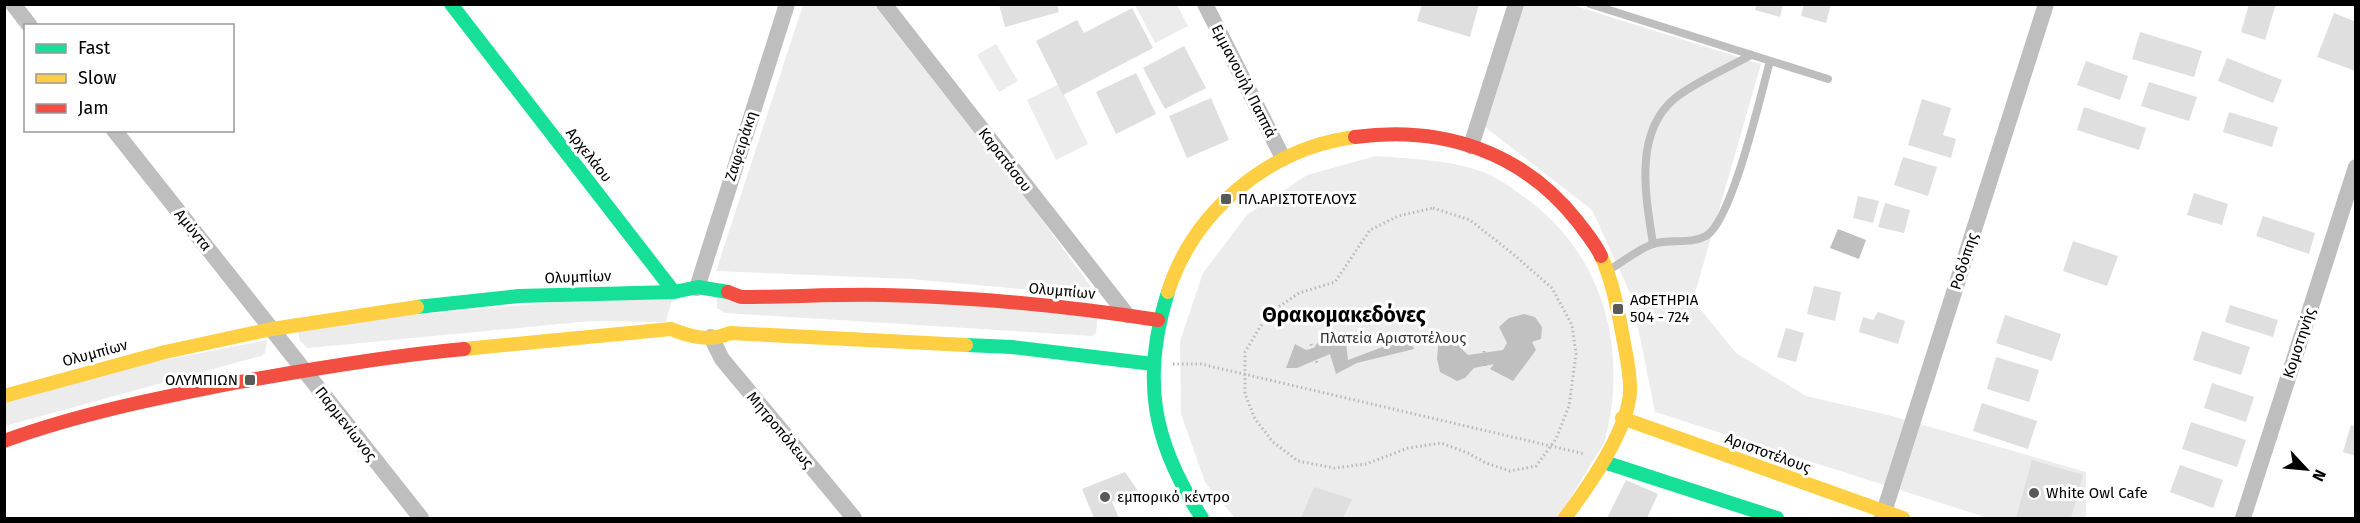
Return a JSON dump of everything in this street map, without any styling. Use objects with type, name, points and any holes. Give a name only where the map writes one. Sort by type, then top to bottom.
[{"type":"street","points":[[13,4],[28,24]]},
{"type":"street","name":"Αρχελάου","points":[[451,4],[674,292]]},
{"type":"street","name":"Ζαφειράκη","points":[[697,288],[787,4]]},
{"type":"street","name":"Καρατάσου","points":[[884,4],[1127,315]]},
{"type":"street","name":"Εμμανουήλ Παππά","points":[[1205,4],[1283,158]]},
{"type":"street","points":[[1471,146],[1516,4]]},
{"type":"street","name":"Ροδόπης","points":[[1883,515],[2046,4]]},
{"type":"street","name":"Αμύντα","points":[[116,132],[272,329]]},
{"type":"street","points":[[1202,519],[1172,469],[1155,414],[1153,364],[1158,320],[1183,255],[1226,199],[1283,158],[1311,146],[1371,134],[1426,136],[1471,146],[1515,165],[1563,203],[1598,249],[1618,309],[1631,393],[1604,462],[1564,519]]},
{"type":"street","name":"Κομοτηνής","points":[[2243,519],[2355,167]]},
{"type":"street","name":"Ολυμπίων","points":[[4,396],[165,352],[272,329],[471,300],[588,293],[674,292],[697,288],[725,290],[735,296],[899,296],[1041,305],[1158,320]]},
{"type":"street","points":[[670,329],[666,322],[664,308],[674,292]]},
{"type":"street","points":[[4,441],[29,432],[161,397],[304,370],[409,354],[670,329],[695,337],[722,337],[730,333],[736,325],[739,314],[735,296]]},
{"type":"street","name":"Παρμενίωνος","points":[[272,329],[421,519]]},
{"type":"street","points":[[730,333],[1012,347],[1153,364]]},
{"type":"street","name":"Μητροπόλεως","points":[[711,337],[722,359],[854,519]]},
{"type":"street","name":"Αριστοτέλους","points":[[1622,418],[1883,515],[1903,519]]},
{"type":"street","points":[[1604,462],[1777,519]]},
{"type":"lane","points":[[1590,4],[1828,79]]},
{"type":"lane","points":[[1653,244],[1644,181],[1654,126],[1663,110],[1675,98],[1751,55]]},
{"type":"lane","points":[[1607,272],[1653,244],[1690,242],[1711,233],[1728,203],[1770,61]]},
{"type":"path","points":[[1433,208],[1470,220],[1513,254],[1551,288],[1572,325],[1576,354],[1569,406],[1551,447],[1536,466],[1510,471],[1486,464],[1468,453],[1441,443],[1408,448],[1366,464],[1334,468],[1298,461],[1273,442],[1256,419],[1245,394],[1245,352],[1268,314],[1299,293],[1335,282],[1370,230],[1398,216],[1433,208]]},
{"type":"path","points":[[1311,344],[1317,363]]},
{"type":"path","points":[[1484,351],[1485,369]]},
{"type":"path","points":[[1153,364],[1201,364],[1587,455]]},
{"type":"green space","points":[[803,5],[874,5],[1031,205],[1091,287],[1091,293],[1088,295],[911,279],[716,271]]},
{"type":"green space","points":[[1135,5],[1177,5],[1188,26],[1155,43]]},
{"type":"green space","points":[[1522,5],[1572,5],[1761,64],[1693,300],[1736,353],[1806,396],[1892,416],[2086,472],[2086,518],[1988,518],[1655,412],[1632,297],[1592,210],[1481,124]]},
{"type":"green space","points":[[996,44],[1018,81],[999,92],[977,55]]},
{"type":"green space","points":[[1059,84],[1088,144],[1056,160],[1027,100]]},
{"type":"green space","name":"Πλατεία Αριστοτέλους","points":[[1376,156],[1454,164],[1480,171],[1500,180],[1531,202],[1556,225],[1577,251],[1593,279],[1604,309],[1611,341],[1614,374],[1611,407],[1604,443],[1558,518],[1235,518],[1205,482],[1181,414],[1180,341],[1203,273],[1247,215],[1307,175]]},
{"type":"green space","points":[[674,292],[666,322],[591,321],[308,348],[300,341],[297,325]]},
{"type":"green space","points":[[717,293],[1098,311],[1096,333],[1092,336],[725,313],[717,308]]},
{"type":"green space","points":[[267,340],[265,353],[261,356],[5,426],[4,391]]},
{"type":"shaded area","points":[[1838,229],[1866,240],[1859,259],[1830,248]]},
{"type":"shaded area","points":[[1524,314],[1535,317],[1542,327],[1541,339],[1532,342],[1536,350],[1513,381],[1490,369],[1494,364],[1474,368],[1465,378],[1457,381],[1440,372],[1437,359],[1439,335],[1447,333],[1468,355],[1503,350],[1507,343],[1499,327],[1509,318]]},
{"type":"shaded area","points":[[1333,332],[1346,342],[1348,360],[1409,337],[1414,349],[1357,363],[1336,374],[1330,354],[1297,368],[1286,368],[1295,344],[1306,350],[1314,348],[1322,336]]},
{"type":"building","points":[[999,4],[1057,4],[1059,12],[1005,27]]},
{"type":"building","points":[[1422,4],[1479,4],[1470,37],[1417,21]]},
{"type":"building","points":[[1757,4],[1783,4],[1780,17],[1755,10]]},
{"type":"building","points":[[1804,4],[1831,4],[1826,23],[1801,16]]},
{"type":"building","points":[[2249,4],[2276,4],[2265,40],[2241,32]]},
{"type":"building","points":[[1132,8],[1153,48],[1063,95],[1036,41],[1077,20],[1084,33]]},
{"type":"building","points":[[2334,13],[2356,22],[2356,71],[2317,57]]},
{"type":"building","points":[[2140,32],[2202,51],[2194,77],[2132,59]]},
{"type":"building","points":[[1184,46],[1206,88],[1165,109],[1143,68]]},
{"type":"building","points":[[2227,58],[2282,80],[2273,103],[2218,81]]},
{"type":"building","points":[[2086,61],[2128,76],[2120,100],[2077,85]]},
{"type":"building","points":[[1136,73],[1156,114],[1116,134],[1096,92]]},
{"type":"building","points":[[2149,82],[2197,97],[2189,121],[2141,106]]},
{"type":"building","points":[[1211,98],[1229,140],[1187,158],[1169,116]]},
{"type":"building","points":[[1922,99],[1951,108],[1943,135],[1956,139],[1951,158],[1908,145]]},
{"type":"building","points":[[2084,107],[2146,128],[2139,150],[2077,130]]},
{"type":"building","points":[[2229,112],[2278,127],[2272,147],[2223,132]]},
{"type":"building","points":[[1903,157],[1937,167],[1928,196],[1894,185]]},
{"type":"building","points":[[2194,193],[2228,204],[2222,225],[2187,215]]},
{"type":"building","points":[[1858,196],[1879,201],[1873,223],[1853,218]]},
{"type":"building","points":[[1885,203],[1910,210],[1904,233],[1878,227]]},
{"type":"building","points":[[2263,216],[2315,233],[2309,254],[2256,236]]},
{"type":"building","points":[[2073,241],[2118,256],[2107,286],[2063,271]]},
{"type":"building","points":[[1814,286],[1841,292],[1835,321],[1807,314]]},
{"type":"building","points":[[2230,305],[2278,320],[2273,337],[2225,322]]},
{"type":"building","points":[[1878,312],[1905,321],[1898,344],[1859,332],[1863,317],[1873,320]]},
{"type":"building","points":[[2005,315],[2061,334],[2052,361],[1996,343]]},
{"type":"building","points":[[1786,328],[1804,333],[1796,362],[1777,357]]},
{"type":"building","points":[[2202,331],[2250,347],[2241,375],[2193,360]]},
{"type":"building","points":[[1996,357],[2039,370],[2029,402],[1987,389]]},
{"type":"building","points":[[2212,383],[2254,397],[2246,422],[2204,408]]},
{"type":"building","points":[[1982,403],[2037,421],[2028,449],[1973,431]]},
{"type":"building","points":[[2191,422],[2246,440],[2237,467],[2182,449]]},
{"type":"building","points":[[2351,425],[2356,427],[2356,456],[2343,452]]},
{"type":"building","points":[[2032,460],[2083,475],[2071,518],[2016,518]]},
{"type":"building","points":[[2180,465],[2223,480],[2213,508],[2170,492]]},
{"type":"building","name":"εμπορικό κέντρο","points":[[1125,472],[1138,491],[1112,502],[1119,518],[1094,518],[1082,489]]},
{"type":"building","points":[[1626,480],[1658,494],[1647,518],[1607,518]]},
{"type":"building","points":[[1314,487],[1352,499],[1343,518],[1301,518]]},
{"type":"traffic: fast","points":[[451,4],[674,292]]},
{"type":"traffic: fast","points":[[417,307],[519,296],[674,292],[698,287],[728,292]]},
{"type":"traffic: fast","points":[[1168,292],[1155,353],[1156,409],[1162,436],[1172,463],[1202,518]]},
{"type":"traffic: fast","points":[[966,345],[1012,347],[1153,364]]},
{"type":"traffic: fast","points":[[1604,462],[1777,518]]},
{"type":"traffic: slow","points":[[1168,292],[1180,262],[1196,235],[1216,210],[1239,188],[1265,169],[1294,154],[1324,143],[1355,137]]},
{"type":"traffic: slow","points":[[1565,518],[1615,441],[1628,407],[1629,369],[1611,284],[1601,256]]},
{"type":"traffic: slow","points":[[4,396],[165,352],[272,329],[417,307]]},
{"type":"traffic: slow","points":[[464,349],[671,329],[708,338],[730,333],[966,345]]},
{"type":"traffic: slow","points":[[1622,418],[1903,518]]},
{"type":"traffic: jam","points":[[1355,137],[1388,134],[1419,135],[1450,140],[1506,161],[1532,178],[1556,198],[1578,222],[1601,256]]},
{"type":"traffic: jam","points":[[728,292],[741,297],[866,295],[987,300],[1056,306],[1158,320]]},
{"type":"traffic: jam","points":[[4,441],[89,415],[205,389],[349,363],[464,349]]},
{"type":"place","name":"ΠΛ.ΑΡΙΣΤΟΤΕΛΟΥΣ","points":[[1226,199]]},
{"type":"place","name":"ΑΦΕΤΗΡΙΑ 504 - 724","points":[[1618,309]]},
{"type":"place","name":"ΟΛΥΜΠΙΩΝ","points":[[250,380]]},
{"type":"place","name":"White Owl Cafe","points":[[2034,493]]},
{"type":"place","name":"εμπορικό κέντρο","points":[[1105,497]]},
{"type":"district","name":"Θρακομακεδόνες","points":[[1344,315]]}]
